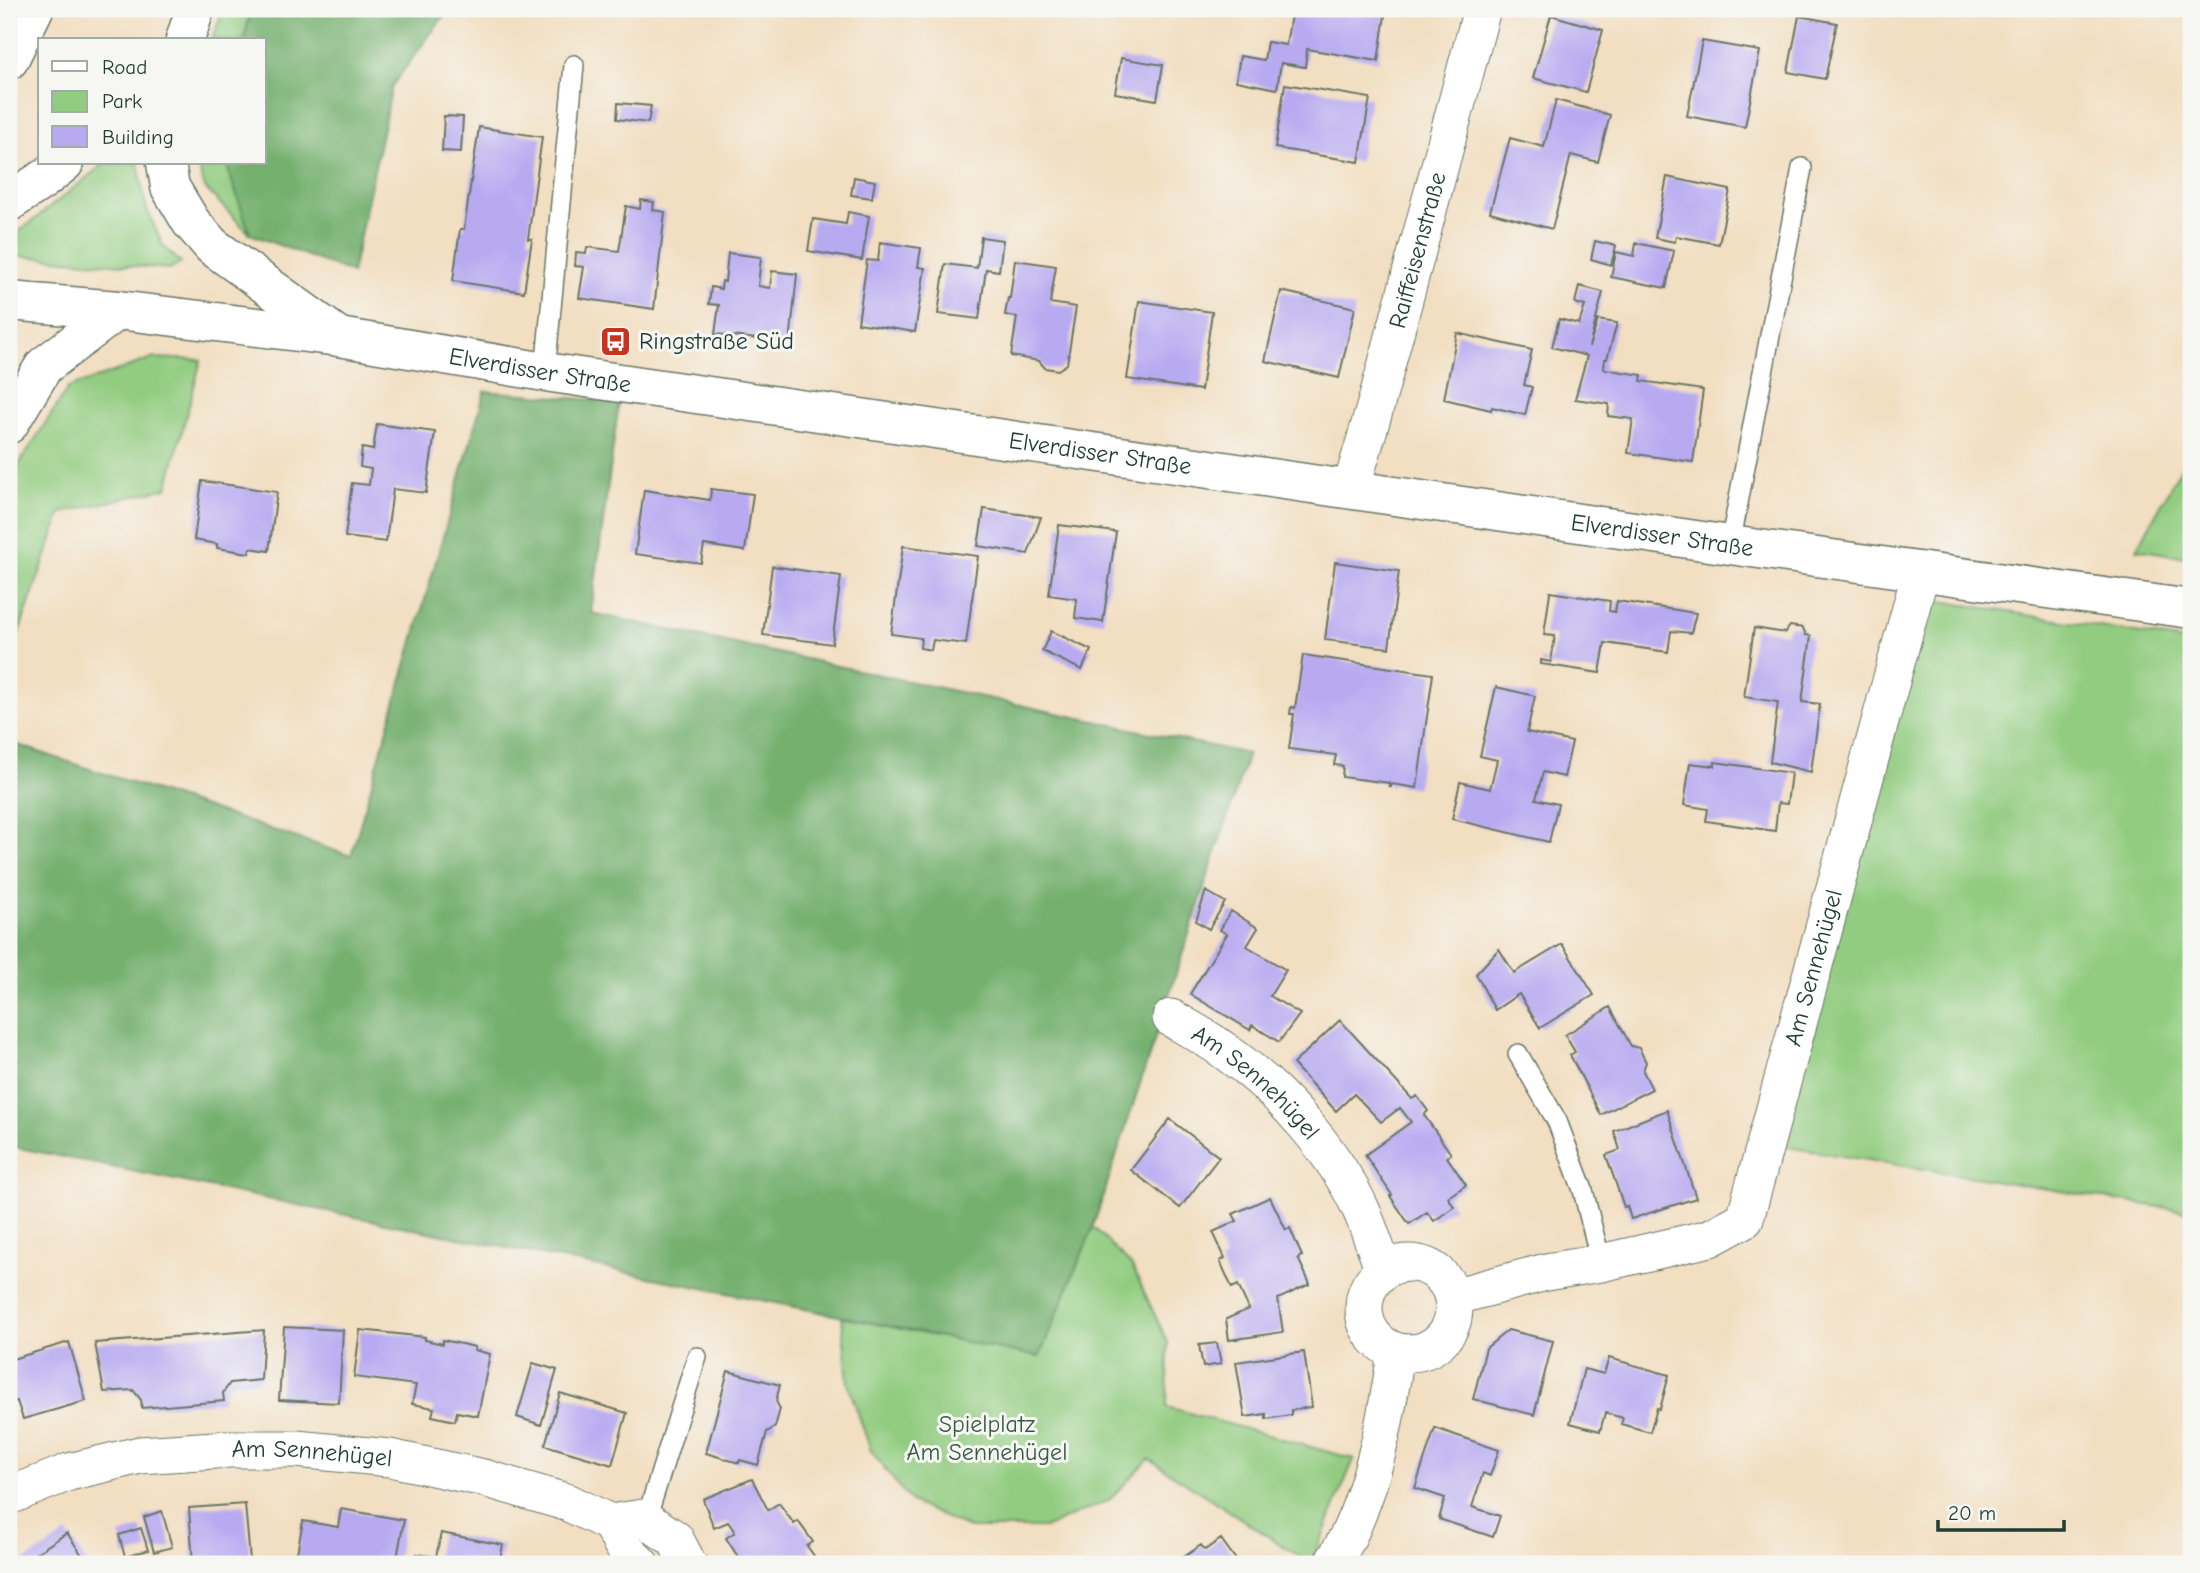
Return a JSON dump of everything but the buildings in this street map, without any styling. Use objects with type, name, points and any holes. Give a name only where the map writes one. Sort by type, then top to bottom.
[{"type":"main road","points":[[9,60],[34,9]]},
{"type":"main road","points":[[9,202],[63,164]]},
{"type":"main road","points":[[166,164],[170,187],[191,222],[212,246],[339,337]]},
{"type":"main road","name":"Elverdisser Straße","points":[[9,301],[118,310],[339,337],[545,372],[1730,545],[2191,609]]},
{"type":"main road","points":[[9,424],[44,366],[118,310]]},
{"type":"street","name":"Raiffeisenstraße","points":[[1351,489],[1482,9]]},
{"type":"street","name":"Am Sennehügel","points":[[1453,1297],[1546,1272],[1601,1263],[1710,1238],[1745,1219],[1921,571]]},
{"type":"street","name":"Am Sennehügel","points":[[1171,1018],[1237,1060],[1269,1085],[1304,1124],[1337,1167],[1362,1213],[1383,1269]]},
{"type":"street","points":[[1404,1262],[1425,1265],[1443,1278],[1453,1297],[1453,1321],[1441,1342],[1420,1353],[1396,1352],[1377,1342],[1366,1325],[1363,1305],[1369,1285],[1383,1269],[1404,1262]]},
{"type":"street","points":[[1332,1564],[1362,1505],[1389,1403],[1396,1352]]},
{"type":"street","name":"Am Sennehügel","points":[[9,1496],[69,1472],[140,1455],[230,1449],[296,1449],[390,1458],[484,1478],[626,1520],[675,1539],[688,1564]]},
{"type":"street","points":[[626,1520],[625,1549],[640,1564]]},
{"type":"lane","points":[[545,372],[574,65]]},
{"type":"lane","points":[[1730,545],[1802,168]]},
{"type":"lane","points":[[1518,1055],[1557,1121],[1583,1190],[1601,1263]]},
{"type":"lane","points":[[626,1520],[651,1504],[697,1357]]},
{"type":"green space","points":[[223,9],[251,9],[244,38],[213,38]]},
{"type":"green space","points":[[251,9],[449,9],[392,86],[352,273],[250,234],[226,164],[266,164],[266,38],[244,38]]},
{"type":"green space","points":[[104,164],[138,164],[146,207],[163,246],[181,263],[169,269],[9,255],[9,240]]},
{"type":"green space","points":[[197,164],[226,164],[250,234],[205,188]]},
{"type":"green space","points":[[153,358],[201,360],[167,488],[61,513],[9,661],[9,480],[68,388]]},
{"type":"green space","points":[[485,391],[619,402],[591,613],[1248,754],[1093,1227],[1039,1357],[9,1146],[9,742],[351,856]]},
{"type":"green space","points":[[2191,449],[2191,558],[2137,549]]},
{"type":"green space","points":[[1929,599],[2191,642],[2191,1212],[1780,1146]]},
{"type":"green space","name":"Spielplatz Am Sennehügel","points":[[1093,1227],[1132,1266],[1168,1343],[1167,1407],[1354,1459],[1311,1564],[1149,1459],[1108,1501],[1044,1528],[968,1528],[911,1502],[871,1451],[848,1384],[842,1317],[1039,1357]]},
{"type":"place","name":"Ringstraße Süd","points":[[616,341]]}]
